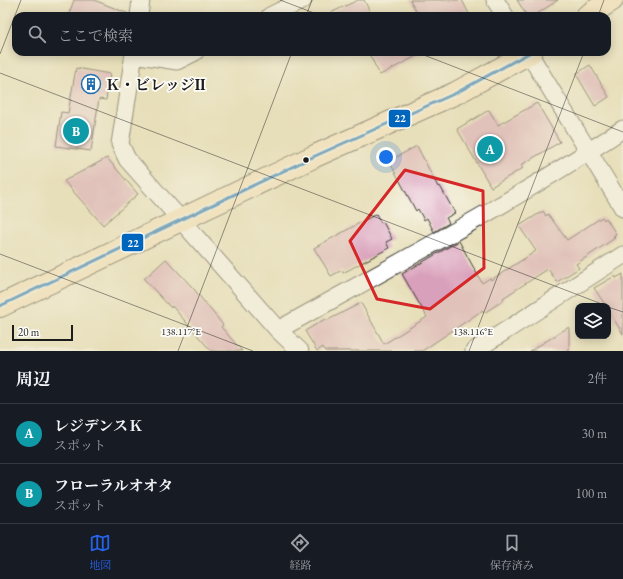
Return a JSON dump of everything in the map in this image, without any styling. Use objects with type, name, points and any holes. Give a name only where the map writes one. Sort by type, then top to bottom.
[{"type":"street","points":[[140,12],[141,0]]},
{"type":"street","points":[[278,12],[303,0]]},
{"type":"street","points":[[495,0],[502,12]]},
{"type":"street","points":[[593,12],[612,0]]},
{"type":"street","points":[[134,56],[120,144],[127,159],[278,330],[300,351]]},
{"type":"street","points":[[152,56],[177,60],[186,56]]},
{"type":"street","points":[[0,306],[315,156],[456,93],[524,56]]},
{"type":"street","points":[[531,56],[623,208]]},
{"type":"street","points":[[278,330],[473,221],[588,152],[623,129]]},
{"type":"street","points":[[474,351],[623,255]]},
{"type":"highlighted area","points":[[405,170],[483,191],[484,268],[430,309],[377,299],[350,241]]},
{"type":"building","points":[[74,0],[94,0],[124,12],[70,12]]},
{"type":"building","points":[[358,0],[364,0],[370,12],[332,12]]},
{"type":"building","points":[[410,0],[462,0],[468,12],[417,12]]},
{"type":"building","points":[[517,0],[558,0],[540,12],[524,12]]},
{"type":"building","points":[[370,56],[416,56],[380,75]]},
{"type":"building","points":[[590,65],[609,97],[595,106],[576,74]]},
{"type":"building","points":[[76,68],[110,74],[106,100],[99,99],[91,151],[56,146],[61,112],[68,113]]},
{"type":"building","points":[[537,103],[560,142],[521,165],[523,168],[491,187],[457,129],[489,110],[498,125]]},
{"type":"building","points":[[417,146],[438,187],[440,186],[455,213],[446,218],[449,223],[434,232],[427,218],[424,220],[418,209],[416,211],[389,161]]},
{"type":"building","points":[[107,158],[138,194],[103,225],[64,181]]},
{"type":"building","points":[[543,211],[546,216],[548,214],[567,240],[602,217],[604,220],[606,218],[616,234],[613,236],[615,238],[576,264],[579,268],[557,282],[548,269],[503,298],[504,300],[484,313],[483,310],[422,351],[325,351],[323,347],[317,351],[305,331],[325,319],[326,321],[361,303],[384,344],[427,317],[402,274],[459,241],[482,283],[490,278],[491,280],[536,251],[519,226]]},
{"type":"building","points":[[376,214],[381,223],[383,222],[392,239],[386,242],[389,248],[343,273],[342,270],[331,276],[314,248]]},
{"type":"building","points":[[166,259],[193,288],[223,325],[221,327],[242,351],[211,351],[172,306],[171,308],[144,279]]},
{"type":"building","points":[[623,274],[623,334],[611,315],[611,303],[604,303],[594,288],[615,276],[616,278]]},
{"type":"building","points":[[569,327],[569,351],[530,351]]},
{"type":"transit line","name":"22","points":[[0,306],[315,156],[456,93],[524,56]]},
{"type":"place","name":"Ｋ・ビレッジⅡ","points":[[91,84]]},
{"type":"place","name":"フローラルオオタ","points":[[76,131]]},
{"type":"place","name":"レジデンスＫ","points":[[490,149]]}]
